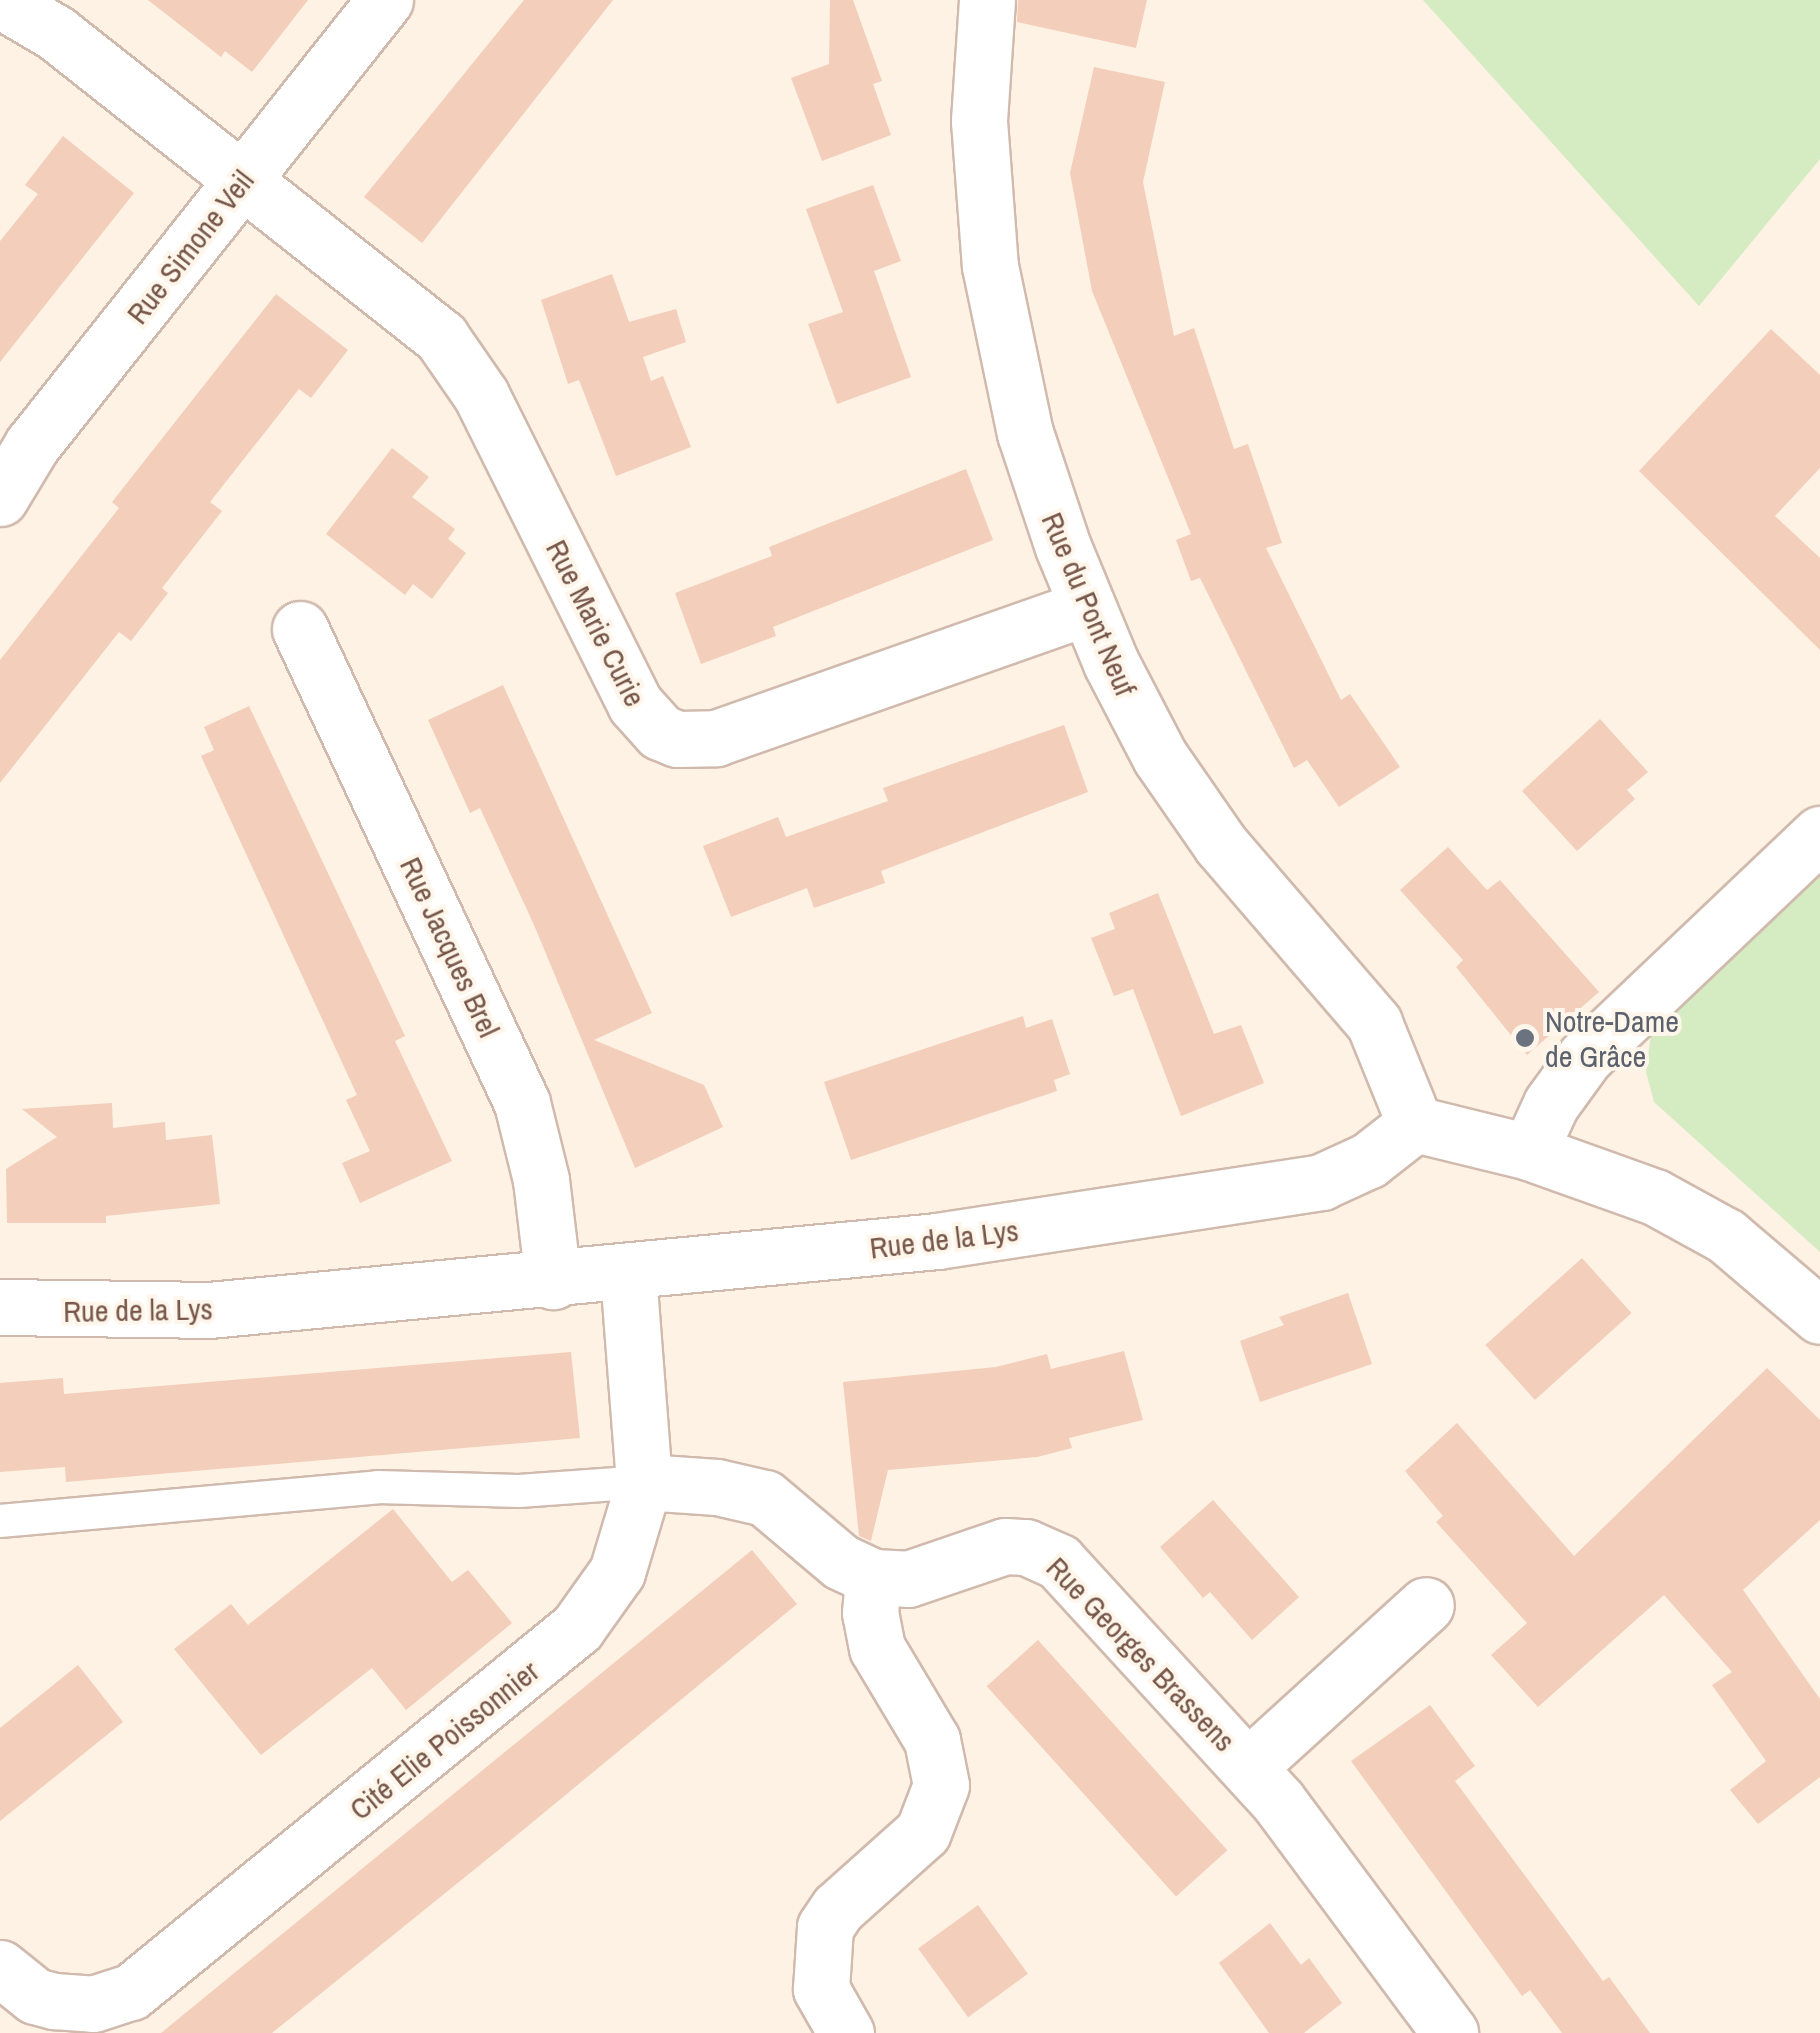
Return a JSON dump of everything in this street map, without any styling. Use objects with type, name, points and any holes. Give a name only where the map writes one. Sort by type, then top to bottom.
[{"type":"street","name":"Rue Marie Curie","points":[[0,0],[56,33],[424,320],[462,360],[635,704],[660,732],[677,739],[716,738],[1087,606]]},
{"type":"street","name":"Rue Simone Veil","points":[[0,498],[32,446],[385,0]]},
{"type":"street","name":"Rue du Pont Neuf","points":[[988,0],[980,175],[996,301],[1025,433],[1087,606],[1132,708],[1188,800],[1374,1023],[1415,1124]]},
{"type":"street","name":"Rue Jacques Brel","points":[[300,629],[522,1104],[541,1180],[553,1280]]},
{"type":"street","points":[[1529,1152],[1551,1104],[1585,1058],[1820,834]]},
{"type":"street","points":[[1415,1124],[1529,1152],[1690,1214],[1759,1261],[1820,1316]]},
{"type":"street","name":"Rue de la Lys","points":[[0,1307],[209,1310],[628,1274],[938,1241],[1293,1188],[1348,1172],[1415,1124]]},
{"type":"street","name":"Cité Elie Poissonnier","points":[[0,1968],[35,1996],[54,2001],[93,2004],[130,1992],[577,1628],[617,1572],[644,1482],[628,1274]]},
{"type":"street","points":[[644,1482],[717,1487],[765,1498],[795,1517],[841,1562],[873,1577],[877,1648],[932,1740],[941,1785],[924,1832],[838,1908],[826,1928],[820,1989],[846,2033]]},
{"type":"street","name":"Rue Georges Brassens","points":[[873,1577],[908,1579],[1006,1546],[1044,1552],[1249,1766],[1444,2031]]},
{"type":"street","name":"Rue Georges Brassens","points":[[1249,1766],[1426,1605]]},
{"type":"lane","points":[[0,1520],[378,1487],[495,1492],[644,1482]]},
{"type":"green space","points":[[1423,0],[1820,0],[1820,159],[1699,306]]},
{"type":"green space","points":[[1820,876],[1820,1252],[1654,1102],[1646,1072],[1651,1034],[1677,998]]},
{"type":"building","points":[[148,0],[308,0],[252,72],[225,51],[221,57]]},
{"type":"building","points":[[524,0],[613,0],[422,243],[364,197]]},
{"type":"building","points":[[830,0],[853,0],[882,81],[873,84],[891,135],[822,161],[791,78],[829,64]]},
{"type":"building","points":[[1018,0],[1147,0],[1136,48],[1017,22]]},
{"type":"building","points":[[1094,67],[1165,82],[1143,182],[1174,336],[1194,328],[1234,449],[1248,444],[1282,543],[1266,548],[1341,700],[1350,694],[1400,767],[1339,807],[1307,760],[1294,768],[1200,578],[1191,581],[1176,540],[1191,534],[1092,291],[1070,173]]},
{"type":"building","points":[[63,136],[134,193],[0,362],[0,241],[38,194],[25,185]]},
{"type":"building","points":[[873,185],[901,261],[874,271],[911,377],[837,404],[808,324],[843,312],[806,209]]},
{"type":"building","points":[[612,274],[629,322],[676,309],[686,342],[643,357],[651,381],[663,376],[691,447],[616,476],[579,380],[568,384],[541,300]]},
{"type":"building","points":[[276,294],[348,350],[311,398],[299,389],[210,502],[222,511],[162,588],[168,593],[131,641],[119,632],[0,783],[0,660],[119,508],[112,502]]},
{"type":"building","points":[[1771,329],[1820,375],[1820,468],[1775,516],[1820,558],[1820,650],[1639,471]]},
{"type":"building","points":[[392,448],[429,477],[412,497],[455,529],[448,539],[466,553],[432,599],[413,584],[405,595],[326,534]]},
{"type":"building","points":[[966,469],[993,540],[773,627],[776,636],[701,664],[675,593],[772,556],[769,547]]},
{"type":"building","points":[[503,685],[652,1013],[594,1040],[704,1085],[723,1127],[635,1168],[534,925],[480,808],[470,813],[428,720]]},
{"type":"building","points":[[249,706],[405,1036],[395,1041],[452,1161],[360,1203],[342,1163],[370,1151],[346,1100],[357,1095],[201,756],[214,750],[204,727]]},
{"type":"building","points":[[1600,719],[1648,772],[1627,790],[1635,799],[1577,851],[1522,791]]},
{"type":"building","points":[[1064,725],[1088,792],[881,871],[885,883],[814,908],[807,888],[731,917],[703,846],[778,817],[786,837],[888,801],[883,788]]},
{"type":"building","points":[[1448,847],[1487,890],[1500,880],[1599,992],[1527,1055],[1456,967],[1463,960],[1400,890]]},
{"type":"building","points":[[1158,893],[1214,1034],[1241,1025],[1264,1083],[1181,1116],[1133,989],[1114,996],[1091,938],[1115,929],[1109,913]]},
{"type":"building","points":[[1023,1016],[1026,1028],[1052,1019],[1070,1074],[1054,1080],[1057,1091],[851,1160],[824,1082]]},
{"type":"building","points":[[112,1103],[113,1128],[165,1122],[166,1140],[212,1135],[220,1204],[106,1216],[106,1223],[7,1223],[6,1169],[57,1137],[22,1109]]},
{"type":"building","points":[[1582,1258],[1632,1313],[1535,1400],[1485,1345]]},
{"type":"building","points":[[1348,1293],[1372,1364],[1260,1402],[1240,1341],[1284,1325],[1279,1317]]},
{"type":"building","points":[[1124,1351],[1143,1420],[1069,1438],[1072,1448],[1037,1457],[888,1470],[871,1541],[859,1536],[843,1382],[996,1367],[1047,1354],[1051,1369]]},
{"type":"building","points":[[571,1352],[580,1438],[66,1482],[65,1467],[0,1472],[0,1383],[63,1378],[64,1394]]},
{"type":"building","points":[[1767,1368],[1820,1420],[1820,1520],[1743,1590],[1820,1699],[1820,1777],[1758,1824],[1730,1790],[1766,1761],[1712,1685],[1732,1672],[1664,1595],[1538,1707],[1491,1655],[1527,1623],[1436,1522],[1443,1516],[1405,1471],[1457,1423],[1574,1556]]},
{"type":"building","points":[[1213,1500],[1299,1597],[1252,1640],[1210,1592],[1203,1598],[1160,1547]]},
{"type":"building","points":[[393,1509],[452,1582],[468,1570],[512,1623],[406,1710],[372,1668],[261,1755],[174,1649],[231,1604],[248,1625]]},
{"type":"building","points":[[752,1550],[797,1604],[517,1835],[272,2033],[161,2033]]},
{"type":"building","points":[[1038,1640],[1227,1850],[1176,1896],[987,1686]]},
{"type":"building","points":[[78,1665],[123,1722],[0,1821],[0,1728]]},
{"type":"building","points":[[1430,1705],[1475,1766],[1455,1781],[1603,1981],[1609,1977],[1650,2033],[1562,2033],[1530,1990],[1522,1996],[1351,1761]]},
{"type":"building","points":[[978,1905],[1028,1974],[968,2017],[918,1948]]},
{"type":"building","points":[[1270,1923],[1301,1965],[1309,1958],[1342,2003],[1304,2033],[1269,2033],[1219,1963]]},
{"type":"place","name":"Notre-Dame de Grâce","points":[[1525,1038]]}]
